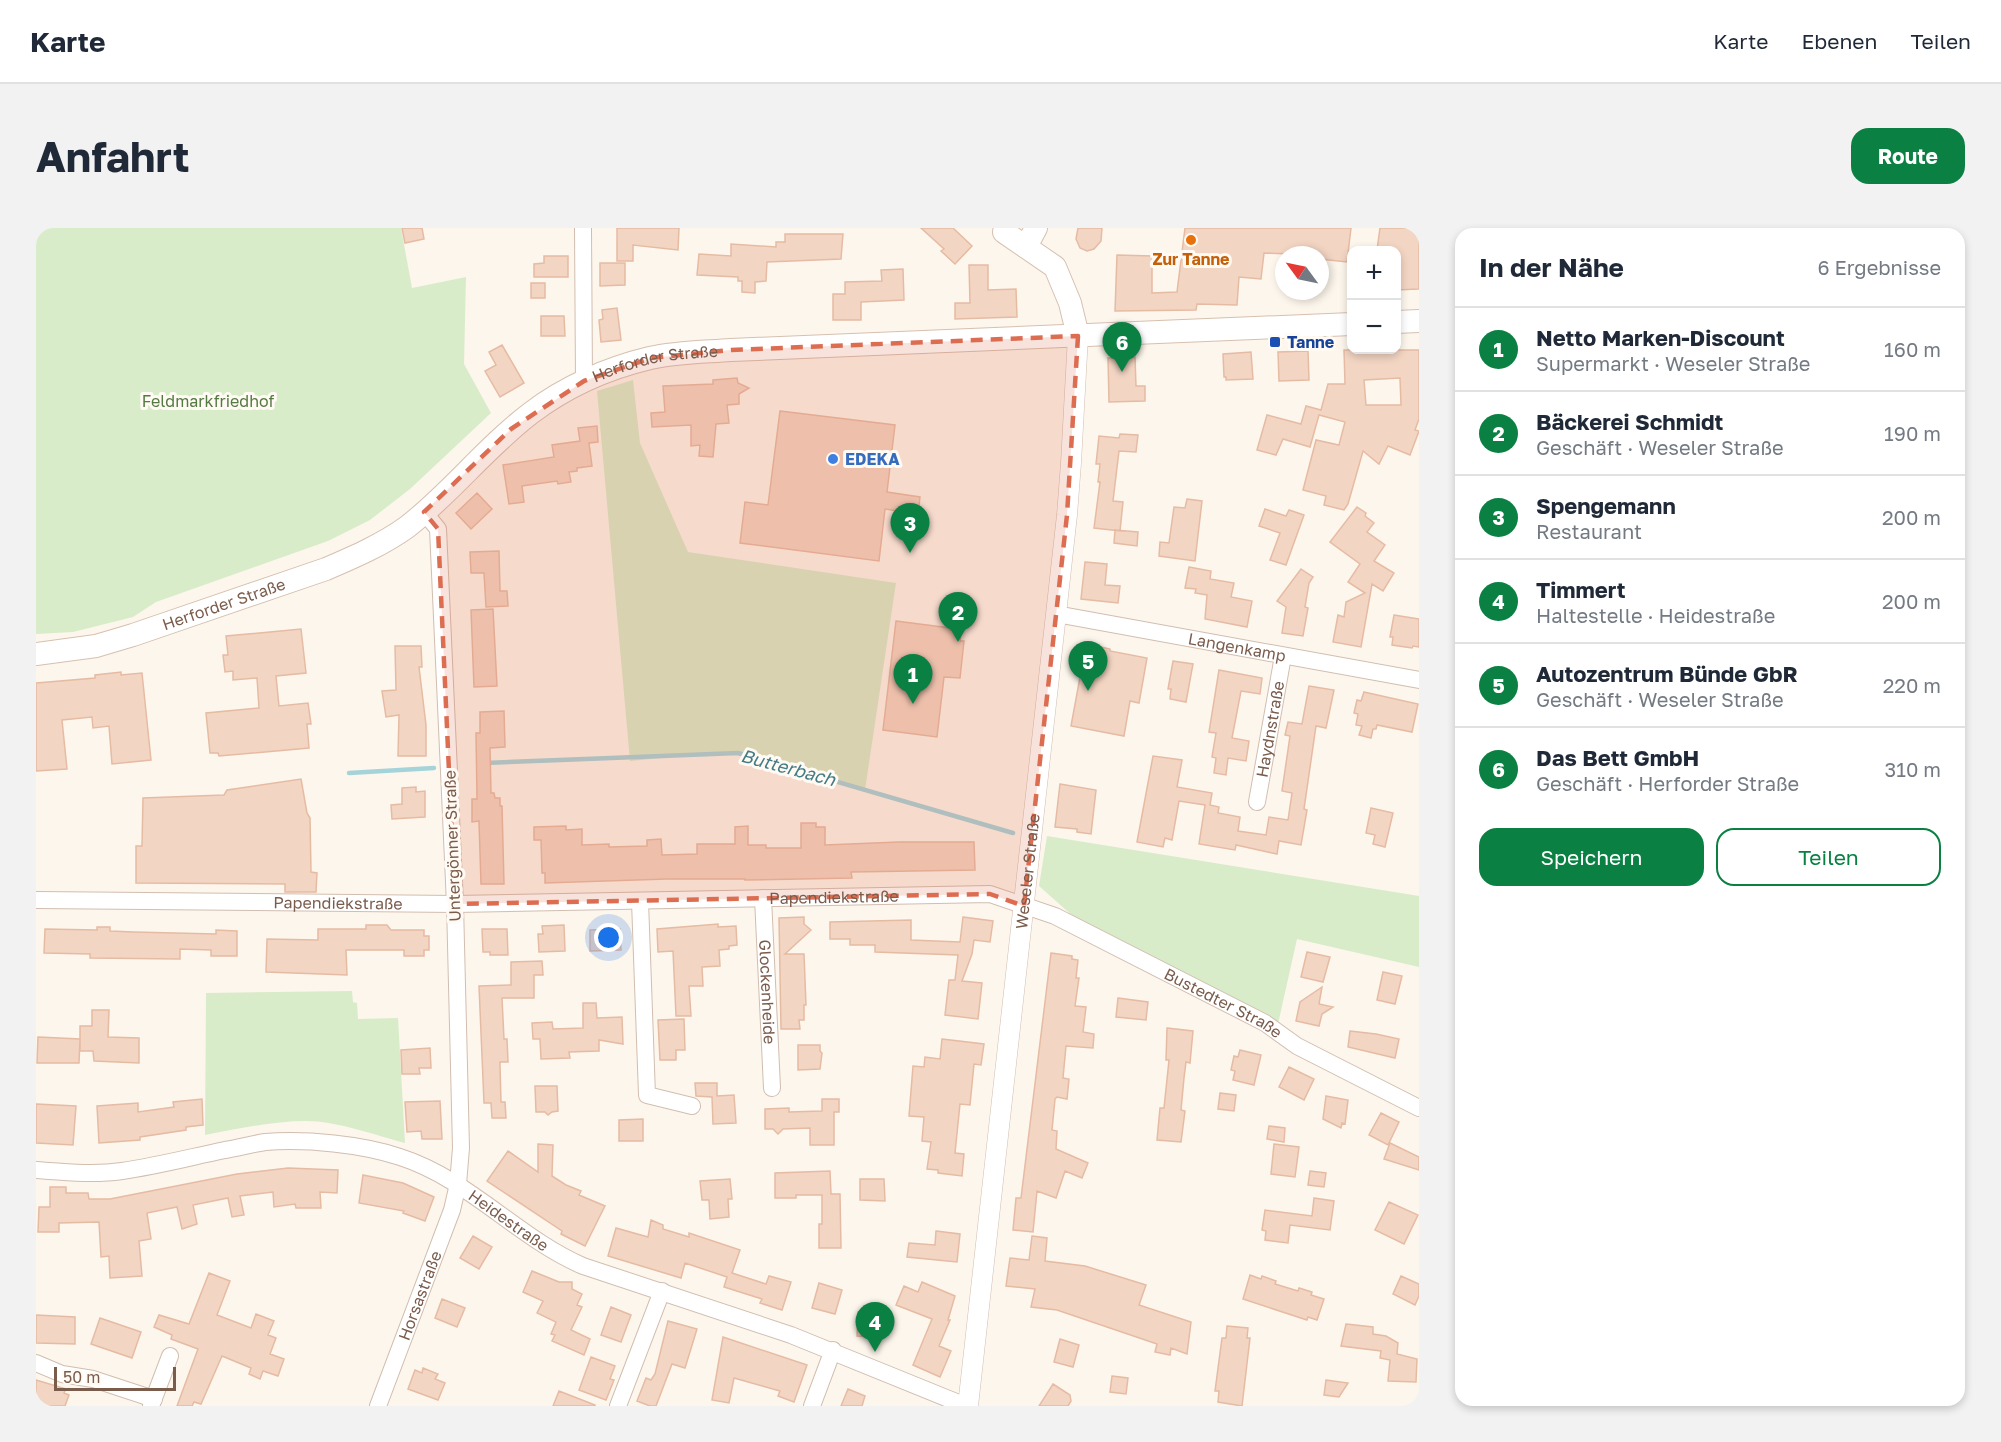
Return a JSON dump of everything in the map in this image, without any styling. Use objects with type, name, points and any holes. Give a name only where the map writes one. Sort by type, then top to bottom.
[{"type":"main road","points":[[1003,229],[1031,237],[1056,267],[1070,303],[1078,336]]},
{"type":"main road","points":[[1401,322],[1419,321]]},
{"type":"main road","name":"Herforder Straße","points":[[36,654],[96,646],[133,635],[326,569],[384,542],[424,512],[525,418],[555,396],[619,367],[651,358],[686,353],[1347,324]]},
{"type":"street","points":[[583,228],[584,381]]},
{"type":"street","name":"Weseler Straße","points":[[967,1406],[1056,614],[1071,463],[1078,336]]},
{"type":"street","name":"Untergönner Straße","points":[[424,512],[438,529],[455,904],[461,1148],[458,1184]]},
{"type":"street","name":"Langenkamp","points":[[1056,614],[1419,680]]},
{"type":"street","name":"Haydnstraße","points":[[1257,802],[1283,656]]},
{"type":"street","name":"Papendiekstraße","points":[[36,900],[455,904],[990,894],[1024,906]]},
{"type":"street","name":"Glockenheide","points":[[764,898],[772,1088]]},
{"type":"street","points":[[640,901],[647,1095],[693,1106]]},
{"type":"street","name":"Bustedter Straße","points":[[1024,906],[1055,916],[1265,1023],[1297,1046],[1419,1108]]},
{"type":"street","name":"Heidestraße","points":[[36,1170],[121,1171],[263,1143],[337,1144],[400,1156],[458,1184],[549,1249],[583,1266],[833,1350],[967,1406]]},
{"type":"street","name":"Horsastraße","points":[[378,1406],[452,1210],[458,1184]]},
{"type":"street","points":[[618,1406],[662,1291]]},
{"type":"street","points":[[812,1406],[833,1350]]},
{"type":"street","points":[[36,1363],[62,1374],[93,1379],[153,1402],[170,1356]]},
{"type":"highlighted area","points":[[1078,336],[1067,515],[1024,906],[990,894],[455,904],[438,529],[424,512],[511,429],[584,381],[651,358],[731,350]]},
{"type":"green space","name":"Feldmarkfriedhof","points":[[36,228],[401,228],[412,288],[466,277],[464,364],[491,413],[410,489],[370,520],[328,541],[156,602],[133,617],[73,632],[36,634]]},
{"type":"green space","points":[[633,380],[640,443],[688,552],[896,583],[865,790],[737,751],[630,761],[597,391]]},
{"type":"green space","points":[[1047,836],[1419,896],[1419,967],[1297,939],[1278,1024],[1075,918],[1039,886]]},
{"type":"green space","points":[[352,991],[353,1002],[357,1003],[358,1019],[398,1018],[405,1143],[343,1126],[306,1121],[268,1124],[205,1135],[206,993]]},
{"type":"building","points":[[402,228],[422,228],[424,239],[405,243]]},
{"type":"building","points":[[617,228],[679,228],[678,250],[633,245],[633,261],[617,261]]},
{"type":"building","points":[[921,228],[953,228],[972,246],[955,264],[941,251],[944,249]]},
{"type":"building","points":[[1078,228],[1102,228],[1101,241],[1094,249],[1087,251],[1080,248],[1076,239]]},
{"type":"building","points":[[1185,228],[1351,228],[1349,246],[1347,246],[1347,262],[1329,260],[1329,246],[1275,246],[1275,253],[1264,253],[1261,279],[1239,277],[1237,305],[1197,304],[1196,310],[1115,311],[1117,255],[1152,256],[1152,293],[1177,292]]},
{"type":"building","points":[[1380,228],[1419,228],[1419,289],[1401,290],[1401,246],[1378,246]]},
{"type":"building","points":[[785,234],[843,234],[841,259],[767,262],[766,281],[755,282],[755,293],[742,292],[742,281],[738,281],[738,277],[697,275],[699,254],[731,256],[731,244],[776,247],[776,242],[785,242]]},
{"type":"building","points":[[544,256],[568,256],[568,277],[534,277],[534,264],[544,263]]},
{"type":"building","points":[[600,263],[625,263],[625,285],[600,286]]},
{"type":"building","points":[[969,265],[988,265],[988,290],[1016,289],[1017,317],[955,319],[955,303],[970,303]]},
{"type":"building","points":[[903,269],[904,300],[861,302],[861,320],[833,320],[833,294],[845,294],[845,282],[882,281],[881,270]]},
{"type":"building","points":[[531,283],[545,283],[545,298],[531,298]]},
{"type":"building","points":[[617,308],[621,340],[601,342],[599,320],[603,319],[602,310]]},
{"type":"building","points":[[541,316],[564,316],[565,336],[541,336]]},
{"type":"building","points":[[502,345],[524,383],[500,397],[485,371],[496,365],[489,352]]},
{"type":"building","points":[[1344,350],[1347,350],[1347,354],[1401,354],[1401,350],[1419,350],[1419,419],[1415,430],[1419,431],[1410,455],[1388,446],[1379,464],[1363,451],[1348,504],[1344,510],[1324,505],[1326,496],[1303,490],[1316,440],[1339,445],[1345,422],[1319,415],[1310,447],[1283,439],[1276,455],[1257,450],[1267,415],[1301,424],[1306,406],[1321,410],[1328,384],[1345,384]],"holes":[[[1400,378],[1401,405],[1366,405],[1364,380]]]},
{"type":"building","points":[[1308,351],[1309,380],[1279,381],[1278,352]]},
{"type":"building","points":[[1251,352],[1253,379],[1226,380],[1223,354]]},
{"type":"building","points":[[1135,357],[1136,386],[1145,386],[1145,401],[1109,402],[1108,358]]},
{"type":"building","points":[[737,378],[738,383],[749,388],[739,394],[739,404],[727,405],[729,423],[716,424],[713,457],[699,456],[700,445],[691,446],[691,425],[652,427],[651,413],[665,412],[663,386],[713,384],[713,380]]},
{"type":"building","name":"EDEKA","points":[[780,411],[895,425],[887,492],[920,497],[918,514],[885,509],[879,561],[740,543],[745,502],[768,505]]},
{"type":"building","points":[[597,426],[598,442],[589,443],[592,466],[577,468],[577,471],[569,472],[571,482],[558,484],[557,481],[522,486],[524,502],[509,504],[503,465],[554,457],[552,445],[580,441],[578,428]]},
{"type":"building","points":[[1120,434],[1138,435],[1136,452],[1119,451],[1113,501],[1123,502],[1120,531],[1094,528],[1100,482],[1098,482],[1100,464],[1096,464],[1099,436],[1119,438]]},
{"type":"building","points":[[477,493],[492,509],[471,529],[456,513]]},
{"type":"building","points":[[1187,499],[1202,501],[1195,561],[1159,556],[1160,542],[1169,543],[1174,507],[1185,508]]},
{"type":"building","points":[[1357,507],[1374,523],[1367,532],[1385,545],[1374,561],[1394,573],[1383,591],[1372,584],[1361,647],[1333,642],[1338,615],[1344,617],[1346,602],[1365,593],[1348,582],[1360,564],[1330,542]]},
{"type":"building","points":[[1265,509],[1286,516],[1289,510],[1304,515],[1286,565],[1270,560],[1280,533],[1259,526]]},
{"type":"building","points":[[1115,530],[1138,532],[1137,546],[1114,543]]},
{"type":"building","points":[[499,551],[500,591],[507,591],[508,606],[486,607],[484,573],[471,573],[470,552]]},
{"type":"building","points":[[1085,562],[1107,564],[1105,585],[1120,586],[1118,603],[1081,599]]},
{"type":"building","points":[[1189,567],[1211,571],[1210,579],[1234,583],[1231,597],[1252,601],[1247,627],[1205,619],[1207,595],[1195,593],[1196,589],[1185,588]]},
{"type":"building","points":[[1301,569],[1313,577],[1309,583],[1305,607],[1308,608],[1303,636],[1282,633],[1286,607],[1277,601]]},
{"type":"building","points":[[493,609],[497,686],[474,687],[471,610]]},
{"type":"building","points":[[1394,615],[1419,619],[1419,647],[1392,645],[1393,637],[1390,637]]},
{"type":"building","points":[[896,621],[961,631],[960,641],[964,641],[960,678],[944,677],[937,737],[883,730]]},
{"type":"building","points":[[301,629],[306,673],[276,676],[279,706],[308,703],[311,724],[307,724],[309,748],[219,756],[218,753],[210,753],[206,713],[259,708],[257,678],[233,680],[233,671],[225,672],[223,655],[228,655],[226,636]]},
{"type":"building","points":[[395,646],[421,646],[422,667],[419,667],[426,725],[426,756],[398,756],[399,715],[386,717],[382,691],[396,690]]},
{"type":"building","points":[[1101,647],[1147,658],[1139,703],[1130,701],[1124,736],[1071,726],[1083,661]]},
{"type":"building","points":[[1173,661],[1193,664],[1186,702],[1170,699],[1171,689],[1168,689]]},
{"type":"building","points":[[1219,670],[1262,678],[1260,694],[1241,691],[1232,738],[1249,741],[1246,761],[1228,758],[1226,775],[1214,773],[1216,758],[1212,757],[1216,733],[1209,732]]},
{"type":"building","points":[[121,672],[121,675],[142,673],[151,760],[112,764],[109,726],[93,728],[92,717],[62,720],[67,769],[36,771],[36,683],[95,678],[95,675]]},
{"type":"building","points":[[1309,686],[1334,690],[1326,728],[1316,726],[1301,845],[1279,841],[1277,854],[1236,845],[1235,850],[1199,844],[1205,805],[1179,801],[1172,840],[1165,838],[1163,847],[1137,842],[1153,756],[1182,760],[1177,787],[1212,793],[1210,805],[1219,807],[1218,813],[1240,817],[1238,831],[1266,835],[1269,817],[1288,820],[1292,793],[1282,791],[1290,736],[1285,735],[1288,722],[1302,724]]},
{"type":"building","points":[[1364,692],[1418,704],[1412,732],[1377,725],[1376,729],[1373,729],[1371,738],[1359,735],[1362,726],[1356,725],[1358,714],[1354,713],[1357,700],[1361,701]]},
{"type":"building","points":[[504,711],[505,747],[490,748],[491,793],[494,793],[495,798],[500,798],[500,806],[502,806],[504,884],[481,884],[479,821],[472,822],[472,799],[477,799],[476,733],[480,733],[480,712]]},
{"type":"building","points":[[301,779],[310,818],[311,872],[317,873],[316,892],[285,892],[285,884],[136,883],[136,846],[142,846],[143,798],[224,795],[227,790]]},
{"type":"building","points":[[1060,784],[1096,790],[1091,834],[1077,832],[1077,829],[1055,827]]},
{"type":"building","points":[[416,787],[416,792],[425,791],[425,817],[392,819],[391,805],[402,804],[402,788]]},
{"type":"building","points":[[1371,808],[1393,813],[1385,847],[1373,844],[1375,835],[1366,833]]},
{"type":"building","points":[[801,823],[816,823],[816,827],[825,827],[825,845],[974,842],[975,870],[851,872],[852,878],[667,879],[545,883],[545,873],[542,873],[541,840],[534,840],[534,827],[566,826],[566,830],[582,829],[582,845],[647,846],[647,840],[661,839],[662,855],[697,854],[697,844],[735,844],[735,827],[748,826],[748,845],[766,845],[766,848],[801,848]]},
{"type":"building","points":[[804,917],[804,924],[811,930],[785,954],[804,954],[806,1005],[804,1005],[804,1020],[799,1020],[800,1029],[781,1029],[779,918]]},
{"type":"building","points":[[963,917],[993,921],[990,942],[974,940],[972,954],[962,981],[982,983],[978,1019],[945,1015],[949,980],[955,980],[958,955],[875,952],[875,945],[850,945],[850,939],[830,939],[830,922],[911,920],[911,940],[960,942]]},
{"type":"building","points":[[718,924],[718,927],[736,926],[737,945],[719,950],[720,966],[702,967],[703,986],[689,986],[691,1016],[676,1016],[673,951],[658,952],[657,929]]},
{"type":"building","points":[[366,925],[387,925],[391,930],[424,930],[424,936],[429,936],[429,950],[424,950],[424,956],[404,956],[404,950],[346,950],[347,975],[266,972],[267,939],[318,940],[318,929],[366,929]]},
{"type":"building","points":[[564,925],[565,951],[539,952],[538,934],[543,934],[542,926]]},
{"type":"building","points":[[97,927],[110,927],[110,931],[134,932],[216,934],[216,930],[237,931],[237,956],[211,956],[211,950],[180,949],[180,959],[90,958],[90,954],[44,953],[45,929],[97,930]]},
{"type":"building","points":[[482,929],[507,929],[508,955],[490,955],[490,952],[483,952]]},
{"type":"building","points":[[620,929],[621,950],[590,951],[590,930]]},
{"type":"building","points":[[1307,952],[1330,957],[1323,982],[1301,977]]},
{"type":"building","points":[[1051,953],[1072,956],[1072,959],[1078,960],[1076,978],[1079,978],[1075,1006],[1086,1007],[1083,1032],[1094,1034],[1093,1048],[1066,1046],[1063,1078],[1069,1079],[1067,1099],[1057,1097],[1055,1099],[1052,1130],[1057,1131],[1056,1149],[1088,1163],[1082,1178],[1065,1171],[1056,1198],[1037,1191],[1033,1232],[1013,1230],[1016,1198],[1021,1198]]},
{"type":"building","points":[[542,961],[543,975],[534,975],[534,998],[502,998],[504,1039],[507,1039],[508,1062],[500,1062],[501,1102],[505,1102],[506,1118],[492,1118],[491,1103],[484,1103],[479,986],[511,985],[511,962]]},
{"type":"building","points":[[1383,972],[1402,976],[1395,1004],[1377,1000]]},
{"type":"building","points":[[1322,987],[1319,1004],[1333,1007],[1322,1014],[1319,1026],[1296,1021],[1300,1002]]},
{"type":"building","points":[[1118,998],[1148,1002],[1146,1020],[1116,1017]]},
{"type":"building","points":[[583,1003],[596,1003],[597,1018],[622,1017],[623,1044],[599,1040],[599,1051],[569,1052],[570,1058],[541,1059],[540,1039],[533,1039],[532,1023],[552,1022],[553,1029],[583,1028]]},
{"type":"building","points":[[92,1010],[109,1010],[108,1037],[139,1038],[139,1063],[94,1061],[93,1051],[80,1051],[80,1026],[92,1026]]},
{"type":"building","points":[[684,1019],[685,1050],[676,1050],[676,1060],[660,1060],[658,1020]]},
{"type":"building","points":[[1167,1028],[1193,1031],[1190,1063],[1186,1062],[1184,1078],[1181,1110],[1185,1111],[1181,1142],[1157,1140],[1160,1108],[1164,1108],[1169,1060],[1166,1060]]},
{"type":"building","points":[[1350,1031],[1399,1039],[1395,1058],[1348,1047]]},
{"type":"building","points":[[38,1037],[80,1039],[79,1063],[37,1063]]},
{"type":"building","points":[[942,1039],[984,1044],[981,1065],[974,1064],[970,1105],[960,1104],[955,1153],[964,1154],[962,1176],[927,1169],[931,1142],[922,1141],[924,1117],[909,1116],[913,1066],[924,1067],[925,1057],[940,1059]]},
{"type":"building","points":[[798,1045],[820,1045],[822,1053],[820,1069],[798,1070]]},
{"type":"building","points":[[430,1048],[431,1068],[419,1068],[420,1074],[402,1074],[401,1050]]},
{"type":"building","points":[[1240,1050],[1261,1055],[1254,1085],[1233,1080],[1235,1071],[1231,1070],[1234,1056],[1238,1057]]},
{"type":"building","points":[[1289,1067],[1314,1079],[1304,1100],[1279,1087]]},
{"type":"building","points":[[695,1083],[717,1083],[717,1096],[734,1095],[736,1123],[713,1124],[712,1097],[696,1096]]},
{"type":"building","points":[[535,1086],[557,1086],[558,1111],[548,1115],[545,1112],[536,1112]]},
{"type":"building","points":[[1220,1093],[1236,1095],[1234,1111],[1218,1109]]},
{"type":"building","points":[[1326,1096],[1348,1100],[1345,1124],[1342,1123],[1341,1128],[1323,1119]]},
{"type":"building","points":[[202,1099],[203,1125],[140,1137],[140,1140],[99,1143],[97,1106],[138,1103],[138,1112],[174,1107],[173,1102]]},
{"type":"building","points":[[822,1099],[839,1099],[839,1112],[834,1112],[834,1145],[810,1145],[810,1128],[783,1129],[778,1134],[773,1129],[765,1129],[765,1109],[789,1108],[789,1112],[822,1111]]},
{"type":"building","points":[[440,1101],[442,1139],[422,1139],[421,1131],[407,1132],[405,1102]]},
{"type":"building","points":[[36,1104],[76,1106],[73,1145],[36,1143]]},
{"type":"building","points":[[1381,1113],[1399,1122],[1388,1145],[1369,1135]]},
{"type":"building","points":[[643,1119],[643,1141],[619,1141],[619,1120]]},
{"type":"building","points":[[1269,1126],[1285,1128],[1284,1142],[1267,1139]]},
{"type":"building","points":[[1390,1143],[1419,1157],[1419,1170],[1384,1159]]},
{"type":"building","points":[[538,1144],[553,1145],[552,1176],[581,1191],[579,1195],[605,1206],[585,1246],[561,1234],[562,1231],[487,1181],[508,1151],[538,1172]]},
{"type":"building","points":[[1274,1144],[1299,1147],[1295,1177],[1271,1174]]},
{"type":"building","points":[[288,1168],[338,1170],[337,1193],[320,1192],[321,1208],[296,1208],[295,1204],[274,1207],[273,1192],[240,1196],[244,1215],[232,1217],[228,1198],[193,1205],[197,1224],[182,1229],[177,1207],[147,1213],[151,1239],[139,1241],[142,1276],[110,1278],[109,1256],[101,1257],[99,1222],[59,1223],[59,1232],[38,1232],[39,1207],[50,1207],[50,1187],[66,1187],[66,1193],[88,1193],[89,1199],[110,1199],[237,1174]]},
{"type":"building","points":[[830,1171],[831,1194],[840,1194],[841,1248],[819,1248],[822,1195],[775,1198],[775,1173]]},
{"type":"building","points":[[1310,1171],[1326,1173],[1324,1187],[1308,1185]]},
{"type":"building","points":[[363,1175],[403,1183],[434,1197],[425,1221],[403,1213],[404,1211],[359,1203]]},
{"type":"building","points":[[730,1179],[732,1199],[728,1199],[729,1217],[710,1219],[709,1200],[702,1200],[700,1181]]},
{"type":"building","points":[[860,1179],[884,1179],[885,1201],[860,1200]]},
{"type":"building","points":[[1314,1198],[1334,1201],[1330,1230],[1290,1225],[1288,1243],[1265,1240],[1266,1231],[1262,1230],[1265,1210],[1312,1216]]},
{"type":"building","points":[[1389,1202],[1418,1215],[1404,1244],[1375,1230]]},
{"type":"building","points":[[651,1220],[663,1225],[663,1229],[689,1237],[689,1233],[740,1250],[732,1273],[766,1284],[769,1276],[791,1282],[782,1310],[760,1303],[762,1299],[724,1287],[727,1277],[685,1263],[681,1278],[608,1256],[616,1228],[648,1237]]},
{"type":"building","points":[[936,1231],[960,1234],[957,1262],[907,1257],[909,1243],[935,1245]]},
{"type":"building","points":[[473,1236],[492,1247],[479,1269],[460,1258]]},
{"type":"building","points":[[1032,1236],[1047,1238],[1045,1261],[1085,1266],[1146,1285],[1139,1305],[1191,1322],[1187,1354],[1171,1348],[1170,1355],[1155,1352],[1157,1344],[1057,1310],[1031,1307],[1035,1289],[1006,1286],[1010,1258],[1029,1260]]},
{"type":"building","points":[[532,1271],[559,1282],[572,1282],[572,1289],[582,1294],[577,1305],[582,1307],[571,1330],[590,1339],[584,1355],[552,1341],[555,1335],[551,1334],[556,1322],[537,1313],[543,1301],[523,1292]]},
{"type":"building","points":[[209,1273],[230,1281],[217,1315],[251,1328],[256,1314],[274,1321],[268,1335],[276,1338],[270,1354],[284,1359],[278,1376],[263,1371],[260,1379],[249,1374],[251,1368],[222,1356],[201,1404],[194,1402],[192,1406],[177,1406],[198,1349],[171,1339],[172,1335],[154,1327],[159,1315],[189,1324]]},
{"type":"building","points":[[1250,1275],[1261,1279],[1262,1276],[1276,1281],[1275,1284],[1298,1291],[1299,1288],[1312,1292],[1311,1295],[1324,1299],[1317,1320],[1308,1317],[1307,1320],[1243,1299]]},
{"type":"building","points":[[1401,1276],[1419,1284],[1419,1296],[1415,1305],[1393,1294]]},
{"type":"building","points":[[922,1282],[955,1296],[948,1320],[950,1320],[939,1346],[951,1351],[940,1377],[913,1365],[932,1319],[896,1305],[904,1286],[918,1292]]},
{"type":"building","points":[[819,1283],[842,1290],[835,1314],[812,1308]]},
{"type":"building","points":[[442,1299],[465,1308],[457,1327],[435,1318]]},
{"type":"building","points":[[611,1307],[631,1315],[621,1342],[601,1335]]},
{"type":"building","points":[[858,1312],[883,1313],[882,1338],[857,1336]]},
{"type":"building","points":[[36,1315],[75,1317],[75,1344],[36,1343]]},
{"type":"building","points":[[100,1318],[141,1332],[132,1358],[91,1344]]},
{"type":"building","points":[[668,1321],[697,1329],[685,1368],[672,1364],[656,1406],[650,1406],[637,1401],[646,1378],[651,1380],[655,1374]]},
{"type":"building","points":[[1346,1324],[1373,1327],[1373,1334],[1386,1336],[1398,1343],[1397,1354],[1417,1359],[1416,1382],[1388,1381],[1390,1360],[1380,1358],[1381,1351],[1341,1346]]},
{"type":"building","points":[[1227,1326],[1248,1328],[1247,1338],[1250,1338],[1242,1406],[1218,1402],[1219,1391],[1215,1391],[1222,1338],[1226,1338]]},
{"type":"building","points":[[723,1337],[807,1365],[794,1402],[778,1396],[780,1391],[734,1378],[729,1403],[712,1400]]},
{"type":"building","points":[[1060,1339],[1079,1345],[1073,1367],[1054,1362]]},
{"type":"building","points":[[591,1357],[615,1366],[610,1379],[614,1380],[606,1400],[579,1390]]},
{"type":"building","points":[[423,1368],[438,1374],[435,1379],[445,1383],[438,1400],[408,1389],[415,1370],[422,1373]]},
{"type":"building","points":[[1112,1376],[1128,1378],[1126,1394],[1110,1392]]},
{"type":"building","points":[[36,1380],[66,1389],[64,1393],[69,1395],[65,1406],[36,1406]]},
{"type":"building","points":[[1326,1380],[1348,1383],[1339,1397],[1324,1395]]},
{"type":"building","points":[[1053,1384],[1070,1395],[1071,1401],[1068,1406],[1039,1406]]},
{"type":"building","points":[[848,1389],[865,1396],[862,1406],[841,1406]]},
{"type":"building","points":[[559,1391],[595,1405],[595,1406],[553,1406]]},
{"type":"waterway","name":"Butterbach","points":[[485,763],[738,753],[1013,833]]},
{"type":"waterway","name":"Butterbach","points":[[349,773],[434,768]]},
{"type":"place","name":"Zur Tanne","points":[[1191,240]]},
{"type":"place","name":"Tanne","points":[[1275,342]]},
{"type":"place","name":"Das Bett GmbH","points":[[1122,372]]},
{"type":"place","name":"EDEKA","points":[[833,459]]},
{"type":"place","name":"Spengemann","points":[[910,553]]},
{"type":"place","name":"Bäckerei Schmidt","points":[[958,642]]},
{"type":"place","name":"Autozentrum Bünde GbR","points":[[1088,691]]},
{"type":"place","name":"Netto Marken-Discount","points":[[913,704]]},
{"type":"place","name":"Timmert","points":[[875,1352]]}]
